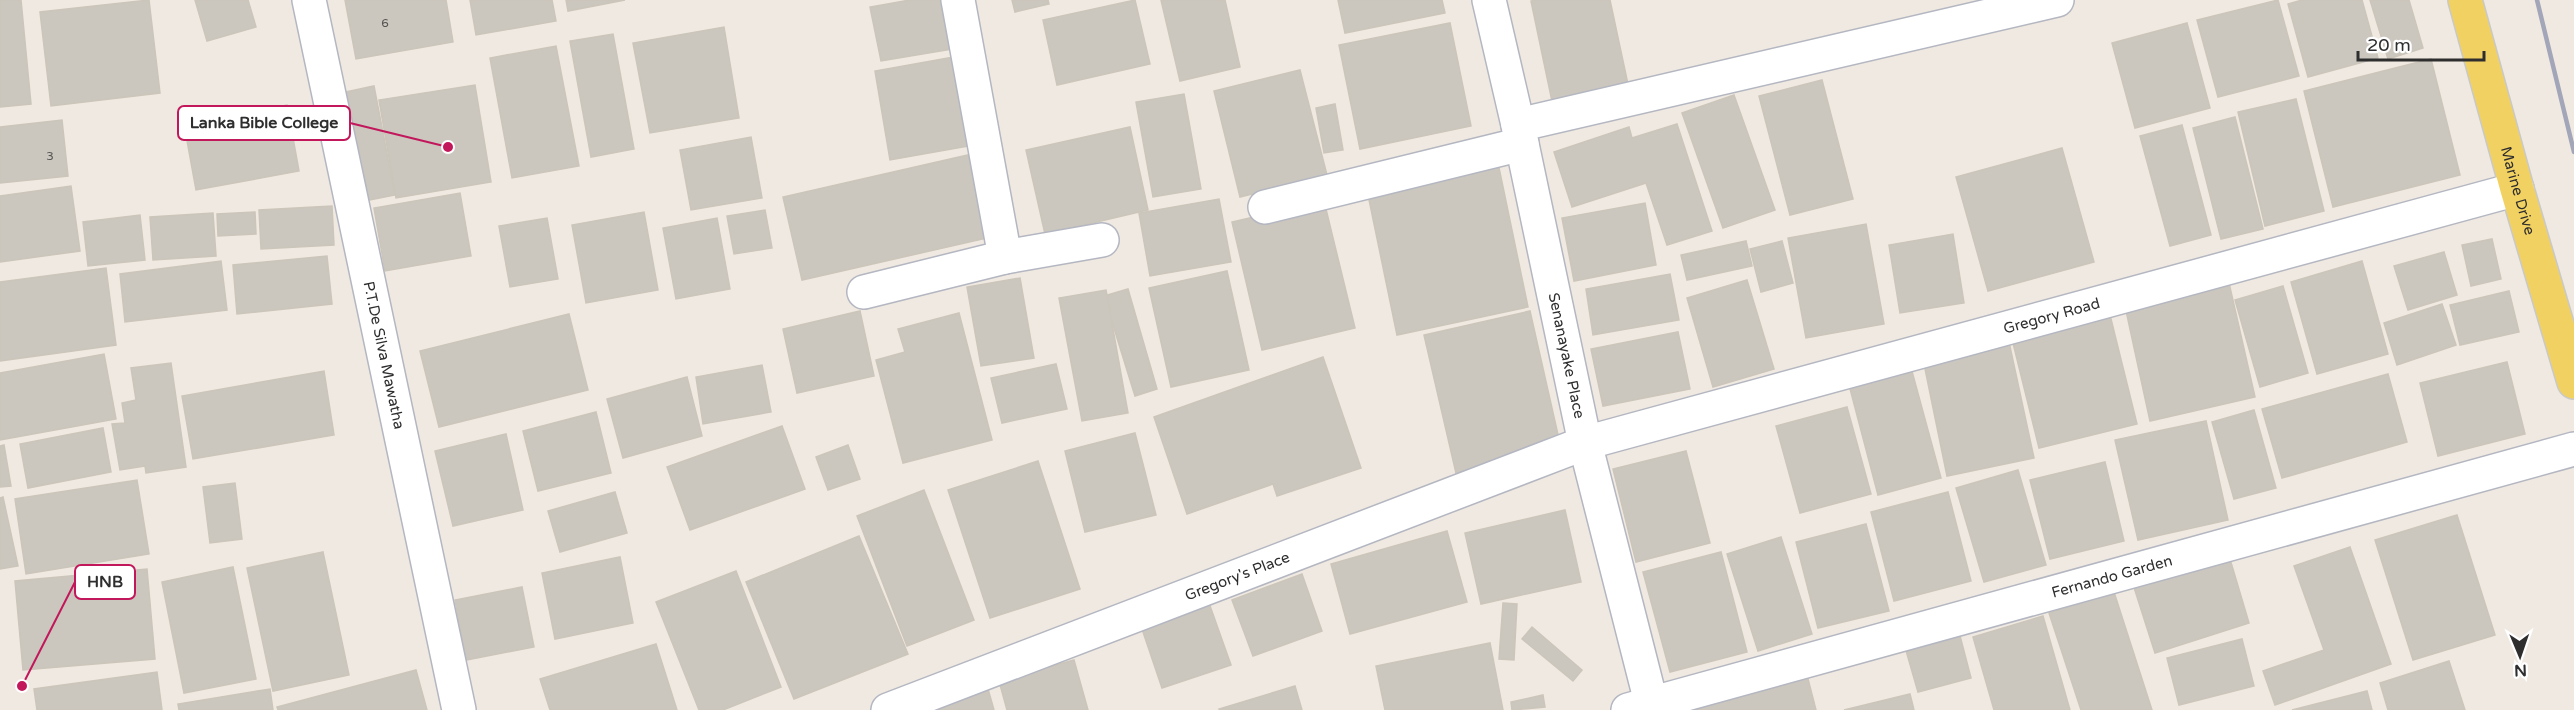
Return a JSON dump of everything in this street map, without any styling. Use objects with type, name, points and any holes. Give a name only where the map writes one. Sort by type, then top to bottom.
[{"type":"main road","name":"Marine Drive","points":[[2464,0],[2574,382]]},
{"type":"street","name":"P.T.De Silva Mawatha","points":[[309,0],[459,710]]},
{"type":"street","points":[[958,0],[1005,257]]},
{"type":"street","name":"Senanayake Place","points":[[1489,0],[1644,708]]},
{"type":"street","points":[[1265,207],[1520,135],[2057,0]]},
{"type":"street","name":"Gregory Road","points":[[1586,443],[2517,189]]},
{"type":"street","points":[[864,292],[1005,257],[1102,240]]},
{"type":"street","name":"Gregory's Place","points":[[888,710],[1586,443]]},
{"type":"street","name":"Fernando Garden","points":[[1644,708],[2574,449]]},
{"type":"building","points":[[0,0],[21,0],[31,104],[0,107]]},
{"type":"building","points":[[149,0],[160,93],[51,106],[40,12]]},
{"type":"building","points":[[195,0],[248,0],[256,27],[207,41]]},
{"type":"building","points":[[345,0],[446,0],[453,42],[356,59]]},
{"type":"building","points":[[470,0],[552,0],[556,21],[476,35]]},
{"type":"building","points":[[566,0],[625,0],[568,11]]},
{"type":"building","points":[[910,0],[951,0],[959,48],[881,61],[870,7]]},
{"type":"building","points":[[1012,0],[1048,0],[1049,4],[1015,12]]},
{"type":"building","points":[[1135,0],[1150,64],[1057,85],[1043,20]]},
{"type":"building","points":[[1161,0],[1225,0],[1240,67],[1180,81]]},
{"type":"building","points":[[1338,0],[1442,0],[1445,13],[1345,33]]},
{"type":"building","points":[[1610,0],[1629,89],[1553,106],[1531,1]]},
{"type":"building","points":[[2278,0],[2299,76],[2218,97],[2197,20]]},
{"type":"building","points":[[2302,0],[2362,0],[2378,58],[2308,77],[2288,4]]},
{"type":"building","points":[[2370,0],[2409,0],[2423,48],[2388,59]]},
{"type":"building","points":[[1450,23],[1471,126],[1360,149],[1339,45]]},
{"type":"building","points":[[2187,23],[2210,108],[2135,128],[2112,43]]},
{"type":"building","points":[[724,27],[739,118],[650,133],[633,43]]},
{"type":"building","points":[[613,34],[634,149],[591,157],[570,41]]},
{"type":"building","points":[[556,46],[579,166],[512,178],[490,58]]},
{"type":"building","points":[[953,57],[969,146],[890,160],[875,71]]},
{"type":"building","points":[[2431,59],[2460,175],[2333,207],[2304,91]]},
{"type":"building","points":[[1300,70],[1327,175],[1240,197],[1214,91]]},
{"type":"building","points":[[1822,80],[1853,199],[1790,215],[1759,96]]},
{"type":"building","points":[[475,85],[491,182],[396,198],[379,100]]},
{"type":"building","points":[[374,86],[395,195],[359,202],[336,94]]},
{"type":"building","points":[[1184,94],[1201,189],[1153,197],[1136,102]]},
{"type":"building","points":[[1734,95],[1775,210],[1723,228],[1682,113]]},
{"type":"building","points":[[2296,99],[2324,211],[2265,226],[2238,112]]},
{"type":"building","points":[[1335,104],[1343,150],[1324,153],[1316,108]]},
{"type":"building","points":[[287,105],[299,171],[196,190],[184,124]]},
{"type":"building","points":[[2235,117],[2263,229],[2221,239],[2193,128]]},
{"type":"building","points":[[62,120],[68,176],[0,183],[0,127]]},
{"type":"building","points":[[1677,124],[1712,231],[1667,245],[1646,183],[1572,207],[1554,152],[1629,127],[1632,138]]},
{"type":"building","points":[[2182,125],[2211,235],[2170,246],[2140,136]]},
{"type":"building","points":[[1130,127],[1148,210],[1045,234],[1026,150]]},
{"type":"building","points":[[751,137],[762,198],[691,210],[680,150]]},
{"type":"building","points":[[2062,148],[2094,262],[1988,291],[1956,177]]},
{"type":"building","points":[[968,155],[987,238],[802,280],[783,197]]},
{"type":"building","points":[[1498,163],[1528,307],[1397,335],[1367,190]]},
{"type":"building","points":[[71,186],[80,251],[0,262],[0,196]]},
{"type":"building","points":[[460,193],[471,256],[385,271],[374,208]]},
{"type":"building","points":[[1219,199],[1231,262],[1150,276],[1139,213]]},
{"type":"building","points":[[1324,201],[1355,328],[1262,350],[1232,222]]},
{"type":"building","points":[[1645,203],[1656,265],[1574,281],[1562,218]]},
{"type":"building","points":[[332,206],[334,245],[261,249],[259,210]]},
{"type":"building","points":[[765,210],[772,248],[734,254],[727,216]]},
{"type":"building","points":[[255,212],[256,234],[218,236],[217,214]]},
{"type":"building","points":[[644,212],[658,290],[586,303],[572,225]]},
{"type":"building","points":[[213,213],[216,256],[153,260],[150,217]]},
{"type":"building","points":[[140,215],[145,260],[88,266],[83,222]]},
{"type":"building","points":[[547,218],[558,279],[510,287],[499,226]]},
{"type":"building","points":[[717,218],[730,289],[676,299],[663,228]]},
{"type":"building","points":[[1866,224],[1884,324],[1806,338],[1788,238]]},
{"type":"building","points":[[1953,234],[1964,303],[1900,313],[1889,245]]},
{"type":"building","points":[[2492,239],[2501,279],[2471,286],[2462,245]]},
{"type":"building","points":[[1746,241],[1752,266],[1687,280],[1681,255]]},
{"type":"building","points":[[1782,241],[1793,283],[1761,292],[1750,249]]},
{"type":"building","points":[[2444,252],[2457,295],[2408,310],[2394,266]]},
{"type":"building","points":[[327,256],[332,304],[237,314],[233,265]]},
{"type":"building","points":[[221,261],[227,310],[125,322],[120,274]]},
{"type":"building","points":[[2362,261],[2388,354],[2317,374],[2291,282]]},
{"type":"building","points":[[106,268],[116,345],[0,361],[0,282]]},
{"type":"building","points":[[1227,271],[1249,370],[1171,387],[1149,288]]},
{"type":"building","points":[[1670,274],[1679,320],[1593,335],[1586,289]]},
{"type":"building","points":[[1020,278],[1034,358],[981,366],[967,287]]},
{"type":"building","points":[[1747,280],[1774,369],[1713,387],[1687,298]]},
{"type":"building","points":[[2229,283],[2255,397],[2150,421],[2125,306]]},
{"type":"building","points":[[2283,286],[2308,373],[2260,387],[2235,300]]},
{"type":"building","points":[[1128,289],[1157,389],[1135,396],[1104,296]]},
{"type":"building","points":[[1106,290],[1128,413],[1082,421],[1059,298]]},
{"type":"building","points":[[2509,291],[2519,332],[2460,345],[2450,305]]},
{"type":"building","points":[[2442,304],[2456,345],[2397,365],[2384,323]]},
{"type":"building","points":[[860,311],[874,376],[797,393],[783,329]]},
{"type":"building","points":[[1530,311],[1561,448],[1456,473],[1424,335]]},
{"type":"building","points":[[959,313],[992,440],[903,463],[876,360],[905,352],[898,329]]},
{"type":"building","points":[[569,314],[588,390],[439,427],[420,351]]},
{"type":"building","points":[[2110,315],[2137,424],[2039,448],[2012,339]]},
{"type":"building","points":[[1678,332],[1690,389],[1603,406],[1591,349]]},
{"type":"building","points":[[2009,342],[2034,458],[1947,476],[1923,359]]},
{"type":"building","points":[[104,354],[116,419],[0,440],[0,373]]},
{"type":"building","points":[[1323,357],[1361,468],[1277,496],[1273,484],[1187,514],[1154,417]]},
{"type":"building","points":[[2507,362],[2525,434],[2438,456],[2420,383]]},
{"type":"building","points":[[171,363],[186,467],[146,473],[145,466],[120,470],[112,424],[125,423],[122,403],[136,400],[131,368]]},
{"type":"building","points":[[1056,364],[1067,409],[1002,423],[991,378]]},
{"type":"building","points":[[1910,364],[1941,478],[1878,495],[1848,381]]},
{"type":"building","points":[[762,365],[771,412],[703,424],[696,377]]},
{"type":"building","points":[[324,371],[334,435],[193,459],[182,396]]},
{"type":"building","points":[[2388,374],[2407,442],[2282,478],[2262,409]]},
{"type":"building","points":[[687,377],[702,436],[623,458],[607,399]]},
{"type":"building","points":[[1847,407],[1871,494],[1800,513],[1776,426]]},
{"type":"building","points":[[2254,410],[2276,488],[2234,499],[2212,422]]},
{"type":"building","points":[[596,412],[611,473],[538,491],[523,431]]},
{"type":"building","points":[[2206,421],[2228,520],[2138,540],[2115,440]]},
{"type":"building","points":[[782,426],[805,489],[690,530],[667,467]]},
{"type":"building","points":[[103,428],[111,472],[28,488],[20,444]]},
{"type":"building","points":[[1135,433],[1156,515],[1085,532],[1065,451]]},
{"type":"building","points":[[506,434],[523,510],[453,526],[435,451]]},
{"type":"building","points":[[4,445],[11,486],[0,487],[0,446]]},
{"type":"building","points":[[848,445],[860,479],[828,490],[816,457]]},
{"type":"building","points":[[1686,451],[1710,543],[1636,562],[1613,469]]},
{"type":"building","points":[[1038,461],[1080,589],[990,618],[948,490]]},
{"type":"building","points":[[2105,462],[2124,541],[2050,559],[2030,480]]},
{"type":"building","points":[[2018,470],[2046,565],[1984,582],[1956,488]]},
{"type":"building","points":[[137,480],[149,554],[26,574],[15,499]]},
{"type":"building","points":[[235,483],[242,539],[210,543],[203,487]]},
{"type":"building","points":[[924,490],[974,620],[907,646],[857,516]]},
{"type":"building","points":[[615,492],[627,533],[560,552],[548,511]]},
{"type":"building","points":[[1948,492],[1971,581],[1894,601],[1871,512]]},
{"type":"building","points":[[3,497],[18,566],[0,569],[0,498]]},
{"type":"building","points":[[1565,510],[1581,582],[1481,604],[1465,533]]},
{"type":"building","points":[[2457,515],[2495,635],[2413,660],[2375,540]]},
{"type":"building","points":[[1866,524],[1889,611],[1818,628],[1796,542]]},
{"type":"building","points":[[1447,531],[1467,602],[1350,634],[1331,564]]},
{"type":"building","points":[[859,536],[908,654],[794,699],[746,582]]},
{"type":"building","points":[[1781,537],[1812,634],[1758,651],[1727,554]]},
{"type":"building","points":[[2350,547],[2391,664],[2275,705],[2263,671],[2324,650],[2294,566]]},
{"type":"building","points":[[2227,549],[2249,623],[2155,653],[2131,578]]},
{"type":"building","points":[[323,552],[349,675],[273,691],[247,568]]},
{"type":"building","points":[[1721,552],[1747,652],[1670,672],[1643,572]]},
{"type":"building","points":[[620,557],[633,623],[555,639],[542,573]]},
{"type":"building","points":[[233,567],[256,679],[184,693],[162,582]]},
{"type":"building","points":[[147,569],[155,659],[23,670],[15,581]]},
{"type":"building","points":[[736,571],[781,687],[723,710],[699,710],[656,602]]},
{"type":"building","points":[[1302,574],[1322,631],[1253,656],[1232,600]]},
{"type":"building","points":[[522,587],[534,647],[466,660],[455,600]]},
{"type":"building","points":[[2114,592],[2152,710],[2081,710],[2049,613]]},
{"type":"building","points":[[1209,603],[1231,665],[1162,688],[1141,626]]},
{"type":"building","points":[[1503,603],[1517,604],[1514,660],[1499,659]]},
{"type":"building","points":[[2043,616],[2070,710],[1994,710],[1973,637]]},
{"type":"building","points":[[1532,627],[1582,670],[1573,681],[1522,639]]},
{"type":"building","points":[[1959,632],[1971,678],[1918,692],[1905,647]]},
{"type":"building","points":[[2242,639],[2254,686],[2179,705],[2167,658]]},
{"type":"building","points":[[1490,643],[1503,710],[1385,710],[1376,666]]},
{"type":"building","points":[[656,644],[677,710],[550,710],[540,679]]},
{"type":"building","points":[[1074,660],[1088,710],[1007,710],[999,681]]},
{"type":"building","points":[[2449,661],[2465,710],[2388,710],[2380,683]]},
{"type":"building","points":[[416,670],[427,710],[278,710],[277,707]]},
{"type":"building","points":[[157,672],[162,710],[37,710],[34,689]]},
{"type":"building","points":[[1807,675],[1816,710],[1673,710]]},
{"type":"building","points":[[1295,686],[1302,710],[1219,709]]},
{"type":"building","points":[[270,689],[273,710],[179,710],[178,704]]},
{"type":"building","points":[[988,689],[994,710],[914,710]]},
{"type":"building","points":[[2367,691],[2372,710],[2292,710]]},
{"type":"building","points":[[1910,694],[1914,710],[1844,710]]},
{"type":"building","points":[[1543,695],[1545,707],[1512,710],[1511,702]]},
{"type":"railway","points":[[2537,0],[2574,152]]},
{"type":"place","name":"Lanka Bible College","points":[[448,147]]},
{"type":"place","name":"HNB","points":[[22,686]]}]
